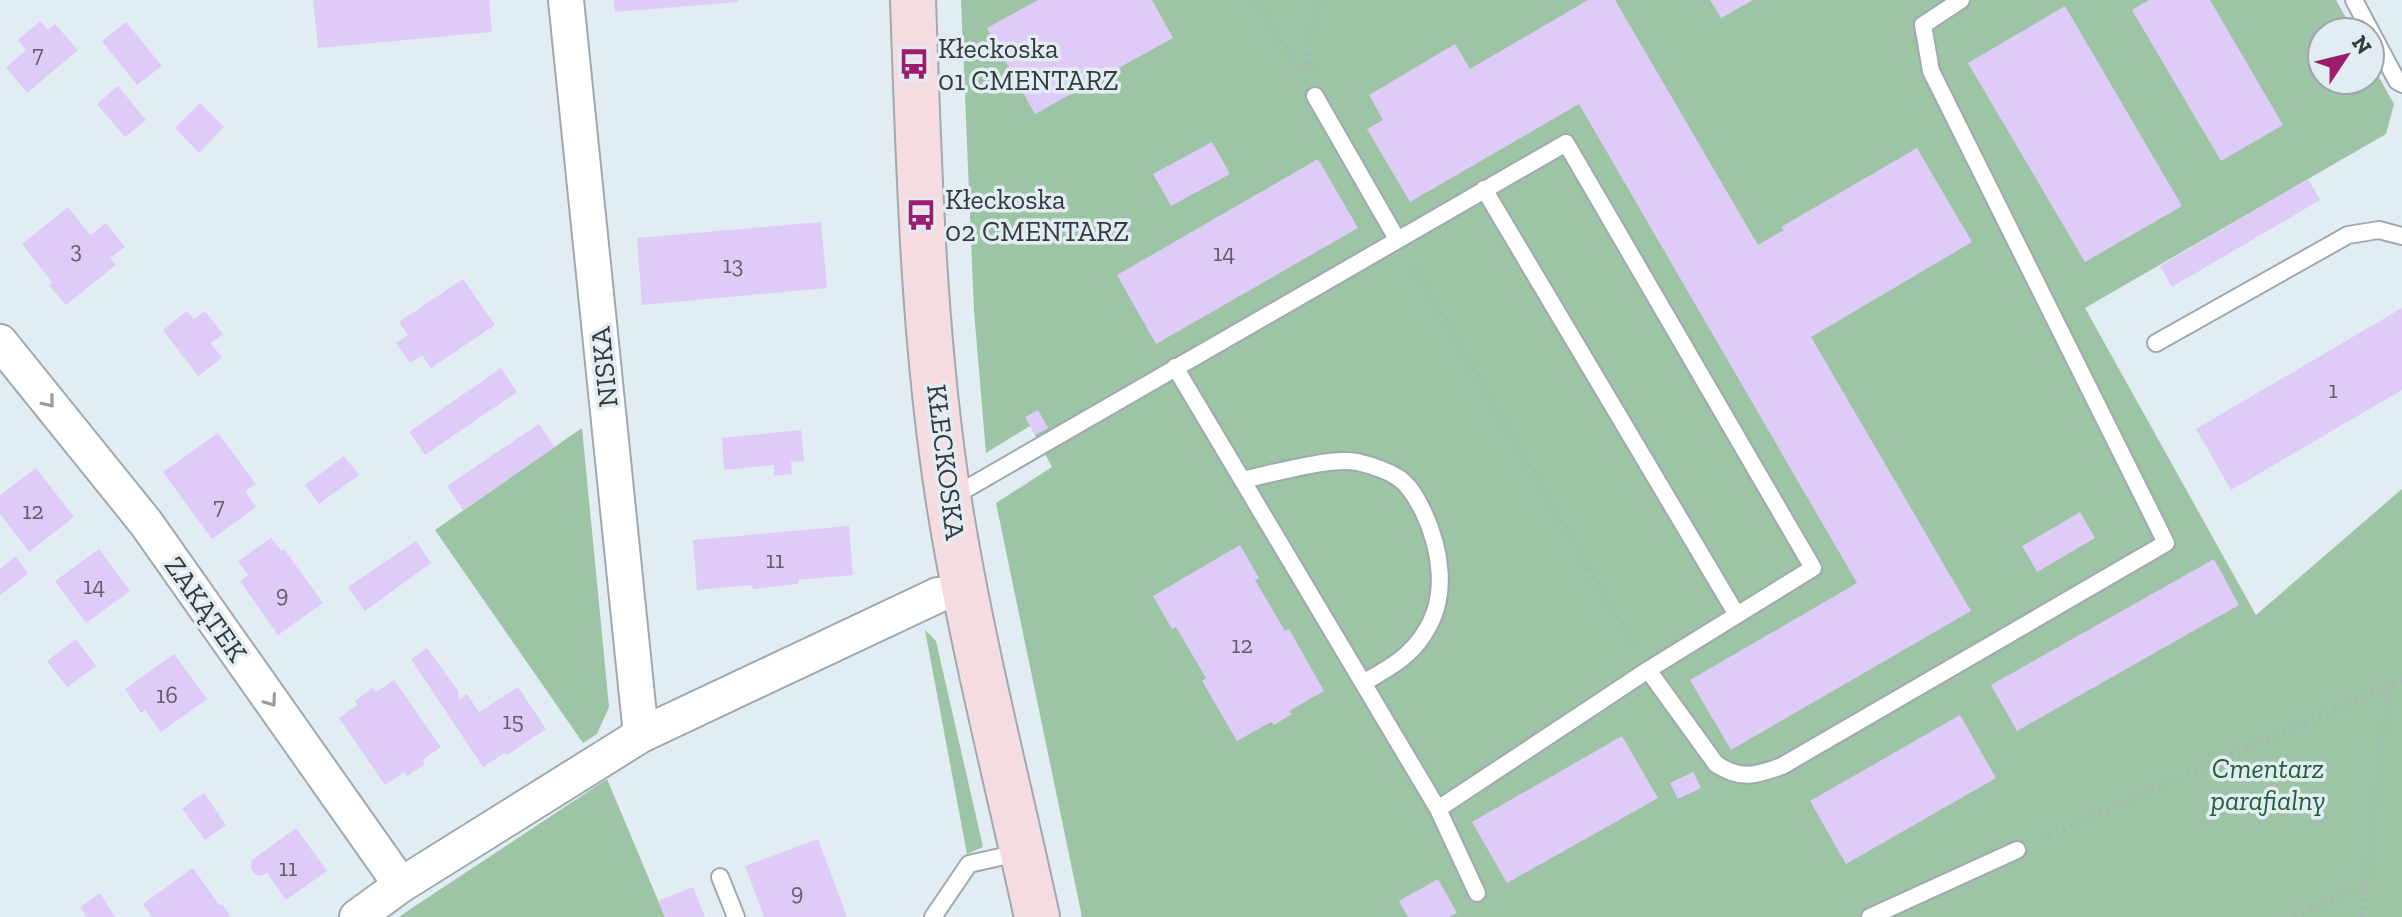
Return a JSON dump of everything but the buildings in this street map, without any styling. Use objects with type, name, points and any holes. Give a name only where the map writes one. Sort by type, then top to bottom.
[{"type":"main road","name":"KŁECKOSKA","points":[[913,0],[927,307],[949,499],[964,592],[1037,917]]},
{"type":"street","name":"NISKA","points":[[566,0],[641,735]]},
{"type":"street","name":"ZAKĄTEK","points":[[0,342],[146,523],[401,885]]},
{"type":"street","points":[[357,917],[401,885],[641,735],[938,595]]},
{"type":"lane","points":[[1648,670],[1716,764],[1731,774],[1757,775],[1782,766],[2166,543],[1931,71],[1923,25],[1961,0]]},
{"type":"lane","points":[[2354,0],[2397,81],[2402,84]]},
{"type":"lane","points":[[1315,96],[1397,239]]},
{"type":"lane","points":[[949,499],[1566,143],[1813,568],[1648,670],[1438,809]]},
{"type":"lane","points":[[1484,189],[1737,615]]},
{"type":"lane","points":[[2156,343],[2348,235],[2379,230],[2402,236]]},
{"type":"lane","points":[[1175,367],[1438,809],[1477,893]]},
{"type":"lane","points":[[1242,480],[1310,465],[1354,462],[1399,478],[1416,497],[1438,558],[1439,592],[1435,613],[1425,633],[1403,660],[1363,683]]},
{"type":"lane","points":[[1870,917],[2017,850]]},
{"type":"lane","points":[[933,917],[969,864],[1023,852]]},
{"type":"lane","points":[[720,877],[736,917]]},
{"type":"path","points":[[1255,0],[1315,96]]},
{"type":"path","points":[[1315,96],[1306,44],[1322,0]]},
{"type":"path","points":[[1397,239],[1648,670]]},
{"type":"path","points":[[2017,850],[2402,680]]},
{"type":"path","points":[[2362,917],[2389,686]]},
{"type":"path","points":[[2295,917],[2365,885]]},
{"type":"green space","name":"Cmentarz parafialny","points":[[961,0],[2336,0],[2345,16],[2306,16],[2306,96],[2386,96],[2386,90],[2394,104],[2386,134],[2085,308],[2256,615],[2402,489],[2402,917],[1082,917],[996,503],[1052,467],[1030,426],[986,453],[974,311]]},
{"type":"green space","points":[[582,428],[609,707],[597,734],[583,743],[435,530]]},
{"type":"green space","points":[[925,630],[936,641],[983,847],[967,854]]},
{"type":"green space","points":[[607,779],[665,917],[399,917],[406,912]]},
{"type":"place","name":"Kłeckoska 01 CMENTARZ","points":[[914,64]]},
{"type":"place","name":"Kłeckoska 02 CMENTARZ","points":[[921,215]]}]
